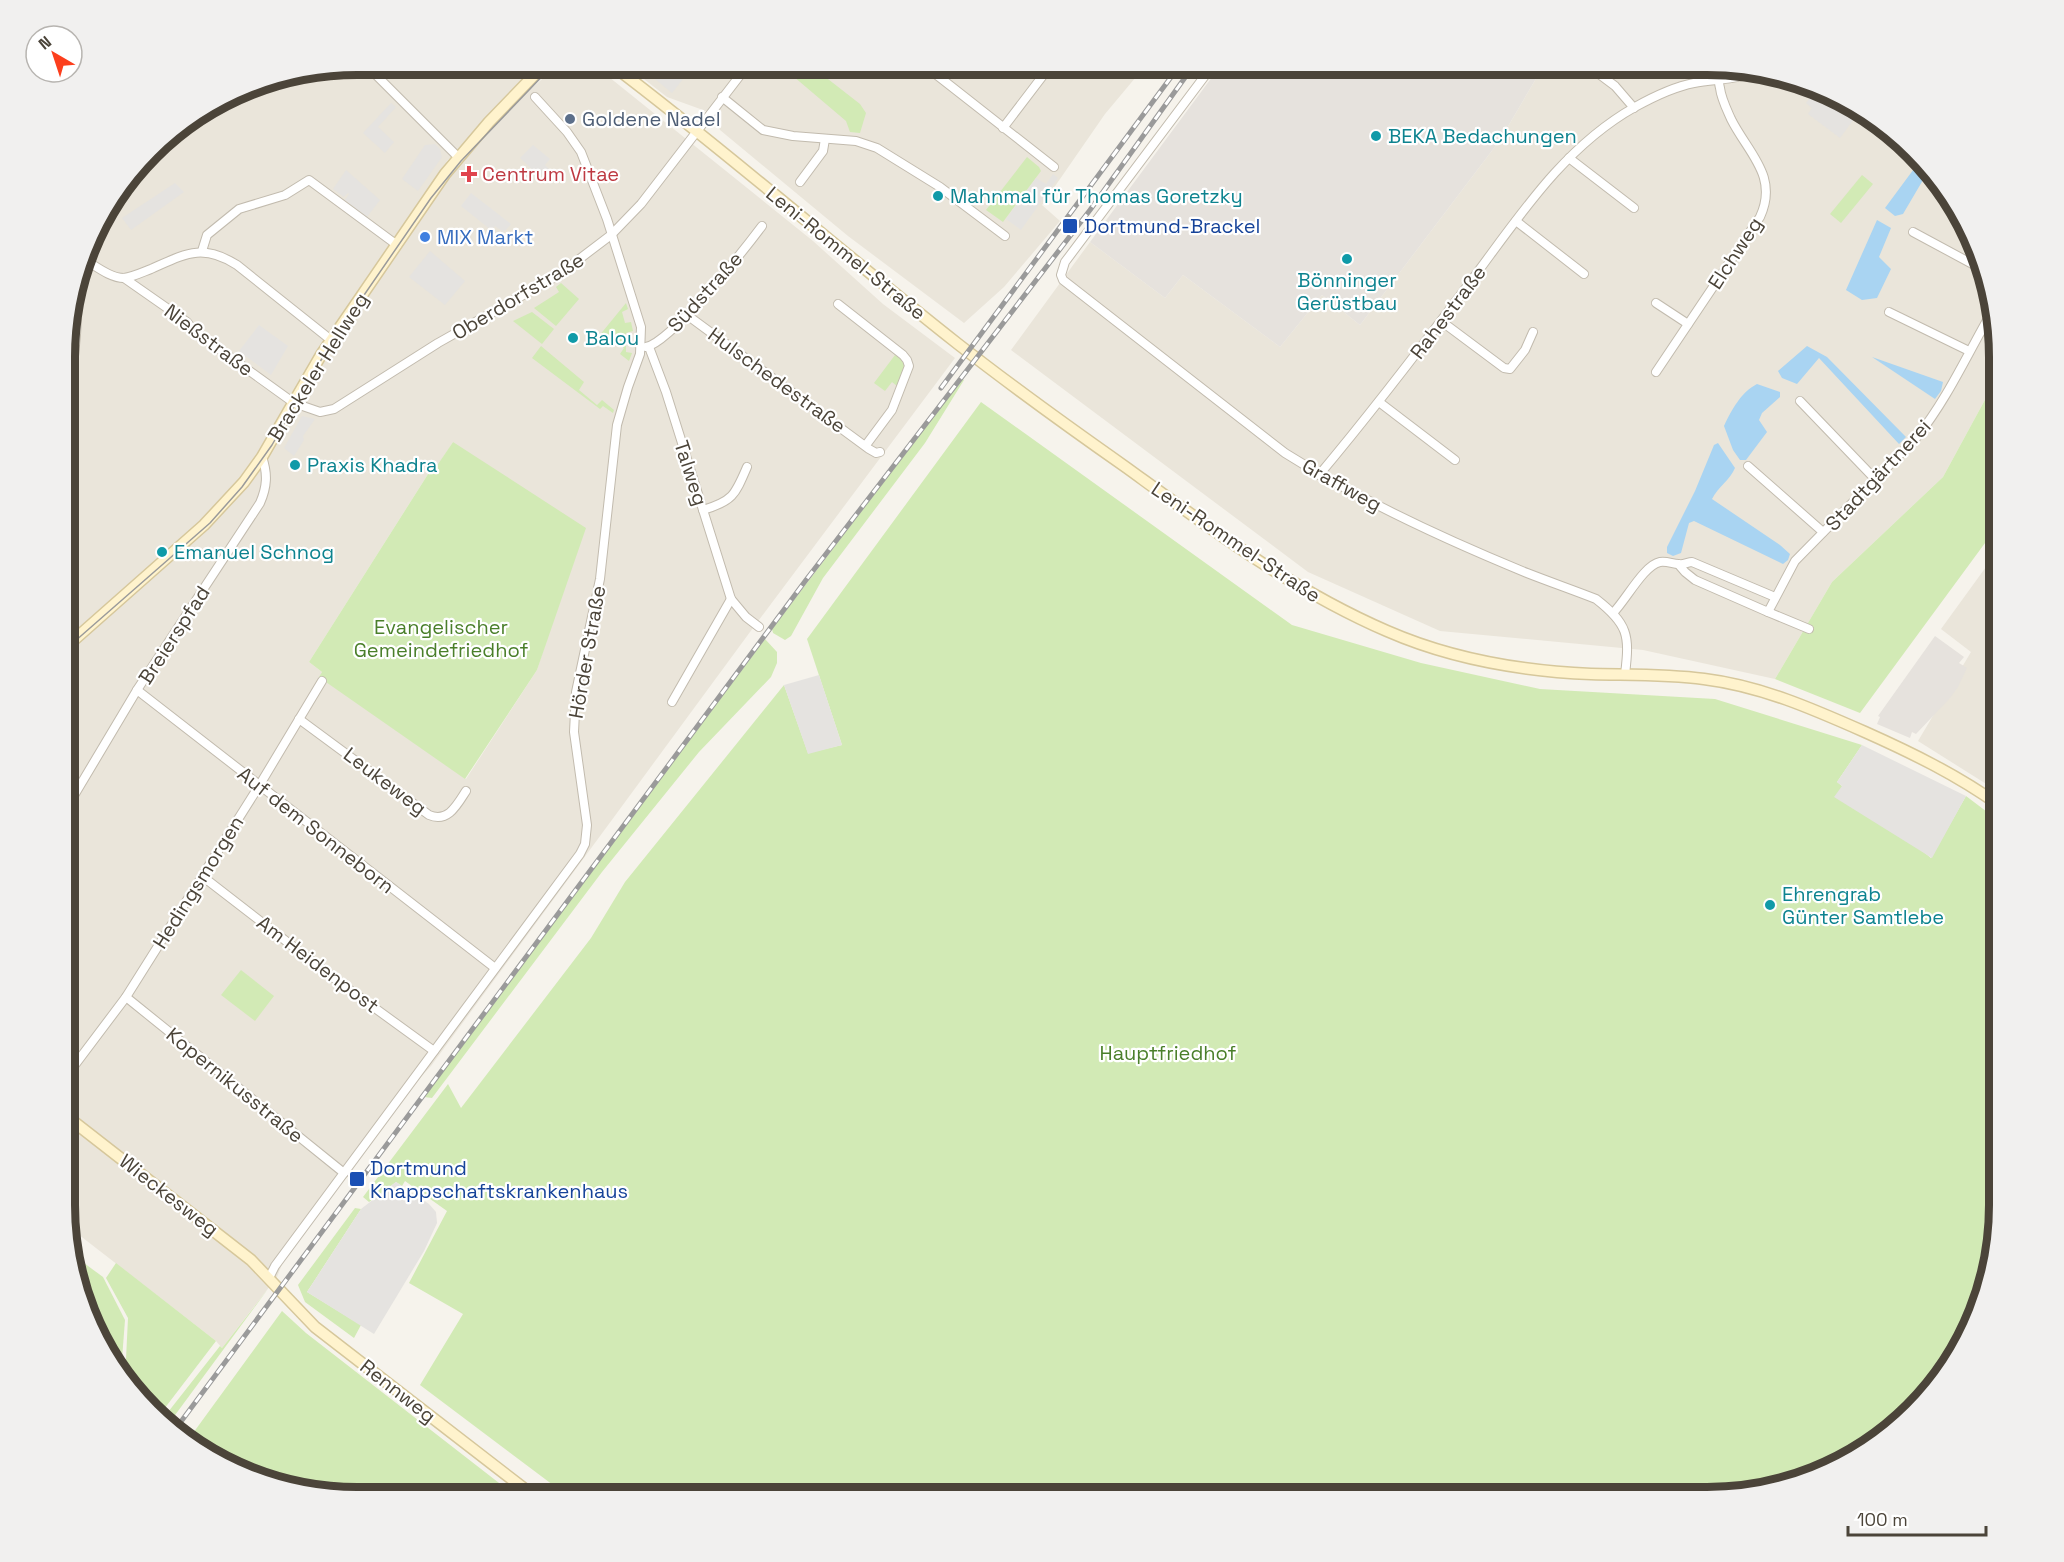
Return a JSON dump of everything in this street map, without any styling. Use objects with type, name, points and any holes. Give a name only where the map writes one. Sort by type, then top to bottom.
[{"type":"main road","name":"Brackeler Hellweg","points":[[75,639],[217,513],[244,482],[262,458],[331,340],[458,157],[535,75]]},
{"type":"main road","name":"Leni-Rommel-Straße","points":[[625,75],[964,348],[1195,517],[1292,583],[1388,632],[1428,647],[1482,661],[1521,668],[1709,680],[1760,690],[1832,717],[1908,751],[1974,787],[1989,798]]},
{"type":"main road","name":"Wieckesweg","points":[[75,1123],[232,1245],[269,1278]]},
{"type":"main road","name":"Rennweg","points":[[269,1278],[315,1327],[522,1487]]},
{"type":"street","points":[[377,75],[458,157]]},
{"type":"street","name":"Oberdorfstraße","points":[[294,403],[320,412],[334,409],[438,343],[557,276],[611,235],[641,204],[740,75]]},
{"type":"street","points":[[937,75],[1054,167]]},
{"type":"street","points":[[1003,128],[1043,75]]},
{"type":"street","name":"Graffweg","points":[[1205,75],[1065,262],[1061,275],[1067,284],[1285,453],[1319,475],[1463,546],[1596,599],[1621,622],[1627,637],[1628,653],[1625,674]]},
{"type":"street","points":[[1600,75],[1615,86],[1634,108]]},
{"type":"street","name":"Elchweg","points":[[1656,372],[1760,217],[1767,203],[1767,186],[1761,168],[1731,119],[1720,91],[1718,76]]},
{"type":"street","name":"Rahestraße","points":[[1319,475],[1379,402],[1516,221],[1569,158],[1604,128],[1634,108],[1678,87],[1735,77]]},
{"type":"street","name":"Hörder Straße","points":[[269,1278],[275,1266],[580,854],[585,844],[587,825],[573,732],[576,692],[600,579],[618,425],[645,347],[641,327],[611,235],[581,152],[567,132],[535,97]]},
{"type":"street","points":[[722,97],[763,130],[793,136],[856,141],[886,153],[940,187],[1005,236]]},
{"type":"street","points":[[800,182],[823,151],[825,139]]},
{"type":"street","points":[[1569,158],[1634,208]]},
{"type":"street","points":[[202,251],[207,235],[239,209],[285,195],[309,180],[397,245]]},
{"type":"street","points":[[1516,221],[1584,274]]},
{"type":"street","name":"Südstraße","points":[[645,347],[660,340],[687,315],[762,226]]},
{"type":"street","points":[[1913,232],[1973,264]]},
{"type":"street","points":[[124,278],[183,254],[202,251],[223,256],[331,340]]},
{"type":"street","name":"Nießstraße","points":[[91,263],[124,278],[187,322],[194,331],[294,403]]},
{"type":"street","points":[[1656,303],[1688,324]]},
{"type":"street","name":"Hulschedestraße","points":[[838,304],[903,355],[909,366],[892,410],[867,445]]},
{"type":"street","points":[[1888,312],[1969,351]]},
{"type":"street","name":"Hulschedestraße","points":[[687,315],[876,453],[880,452]]},
{"type":"street","name":"Stadtgärtnerei","points":[[1768,612],[1795,561],[1917,437],[1955,381],[1987,320]]},
{"type":"street","points":[[1441,321],[1504,368],[1510,369],[1525,350],[1533,332]]},
{"type":"street","name":"Talweg","points":[[645,347],[666,392],[731,598],[759,627]]},
{"type":"street","points":[[1800,401],[1875,479]]},
{"type":"street","points":[[1379,402],[1455,460]]},
{"type":"street","name":"Breierspfad","points":[[75,794],[137,690],[260,503],[265,492],[267,476],[262,458]]},
{"type":"street","points":[[1748,466],[1823,532]]},
{"type":"street","points":[[703,510],[725,503],[739,486],[747,467]]},
{"type":"street","points":[[1613,613],[1650,567],[1663,562],[1679,565],[1692,562],[1775,597]]},
{"type":"street","points":[[1679,565],[1695,580],[1809,629]]},
{"type":"street","points":[[672,702],[731,598]]},
{"type":"street","name":"Hedingsmorgen","points":[[75,1065],[126,997],[259,786],[322,681]]},
{"type":"street","name":"Auf dem Sonneborn","points":[[137,690],[495,968]]},
{"type":"street","name":"Leukeweg","points":[[299,719],[435,818],[448,815],[454,810],[466,791]]},
{"type":"street","name":"Am Heidenpost","points":[[202,876],[339,982],[434,1051]]},
{"type":"street","name":"Kopernikusstraße","points":[[126,997],[344,1173]]},
{"type":"shaded area","points":[[357,75],[527,75],[447,161],[246,472],[187,534],[75,631],[77,321],[80,302],[96,249],[133,185],[185,133],[232,104],[284,85],[321,77]]},
{"type":"shaded area","points":[[547,75],[606,75],[813,241],[883,304],[955,358],[431,1066],[404,1095],[284,1259],[277,1277],[222,1348],[77,1233],[75,644],[219,518],[254,476],[328,353],[461,159],[487,128]],"holes":[[[453,442],[551,626],[537,670],[466,779],[320,677],[322,672],[309,662],[430,471],[434,471]]]},
{"type":"shaded area","points":[[639,75],[1138,75],[1105,114],[1042,205],[1060,221],[1004,287],[964,323],[848,236],[720,130],[714,114],[667,97]]},
{"type":"shaded area","points":[[650,75],[686,75],[672,93]]},
{"type":"shaded area","points":[[1214,75],[1538,75],[1500,140],[1360,325],[1322,295],[1280,347],[1183,275],[1165,298],[1090,242]]},
{"type":"shaded area","points":[[1538,75],[1707,75],[1762,80],[1815,96],[1879,133],[1931,185],[1960,232],[1968,249],[1984,302],[1989,357],[1989,392],[1943,477],[1832,582],[1775,679],[1643,650],[1440,631],[1308,572],[1011,350],[1090,242],[1165,298],[1183,275],[1280,347],[1322,295],[1360,325],[1500,140]]},
{"type":"shaded area","points":[[1812,95],[1855,118],[1840,138],[1808,114],[1812,108],[1806,103]]},
{"type":"shaded area","points":[[391,103],[396,107],[378,127],[394,142],[385,153],[363,133]]},
{"type":"shaded area","points":[[435,144],[440,149],[442,157],[418,191],[402,179],[425,145]]},
{"type":"shaded area","points":[[533,145],[550,159],[545,165],[549,169],[546,174],[538,175],[520,158]]},
{"type":"shaded area","points":[[346,170],[380,200],[367,217],[345,200],[348,193],[344,197],[333,189]]},
{"type":"shaded area","points":[[1053,174],[1058,178],[1021,230],[1006,219],[1036,178],[1046,184]]},
{"type":"shaded area","points":[[175,183],[184,192],[131,230],[122,218]]},
{"type":"shaded area","points":[[471,193],[511,224],[505,231],[495,226],[491,230],[461,206]]},
{"type":"shaded area","points":[[430,251],[465,281],[445,305],[409,277]]},
{"type":"shaded area","points":[[259,325],[288,346],[271,375],[239,351]]},
{"type":"shaded area","points":[[302,416],[315,419],[303,436],[304,440],[294,456],[284,448]]},
{"type":"shaded area","points":[[1989,563],[1989,786],[1918,741],[1971,652],[1941,629]]},
{"type":"shaded area","points":[[1935,636],[1964,657],[1959,663],[1967,668],[1958,687],[1916,734],[1912,732],[1910,738],[1877,724],[1880,717],[1878,716]]},
{"type":"shaded area","points":[[819,675],[842,745],[808,754],[784,685]]},
{"type":"shaded area","points":[[1862,745],[1966,796],[1932,858],[1834,797],[1842,786],[1837,782]]},
{"type":"shaded area","points":[[396,1182],[429,1204],[436,1212],[437,1223],[424,1251],[374,1334],[307,1292],[361,1209]]},
{"type":"green space","points":[[792,75],[823,75],[860,104],[866,113],[860,133],[850,132],[846,121]]},
{"type":"green space","points":[[1027,157],[1041,171],[1003,222],[986,210]]},
{"type":"green space","points":[[1862,175],[1873,184],[1841,223],[1830,214]]},
{"type":"green space","points":[[561,283],[579,299],[556,326],[534,308],[559,292],[556,287]]},
{"type":"green space","points":[[626,303],[628,309],[622,312],[625,323],[631,322],[633,331],[626,333],[626,352],[632,353],[629,361],[620,354],[624,348],[617,342],[613,347],[599,336]]},
{"type":"green space","points":[[532,312],[554,329],[542,344],[513,321]]},
{"type":"green space","points":[[541,346],[584,382],[579,390],[597,405],[602,400],[614,410],[613,413],[603,406],[600,409],[532,358]]},
{"type":"green space","points":[[895,355],[905,365],[904,372],[897,386],[892,382],[885,391],[874,383]]},
{"type":"green space","points":[[962,379],[964,380],[925,443],[823,578],[791,636],[785,640],[773,633],[772,629]]},
{"type":"green space","points":[[1989,392],[1989,538],[1860,713],[1775,679],[1832,582],[1943,477]]},
{"type":"green space","name":"Hauptfriedhof","points":[[981,402],[1292,625],[1421,663],[1540,689],[1715,699],[1862,745],[1837,782],[1931,858],[1966,796],[1989,813],[1989,1205],[1984,1260],[1968,1313],[1951,1346],[1919,1391],[1879,1429],[1815,1466],[1762,1482],[1743,1485],[1707,1487],[556,1487],[420,1385],[463,1314],[409,1283],[447,1211],[405,1181],[402,1186],[396,1182],[369,1202],[363,1197],[448,1084],[461,1108],[591,938],[625,882],[784,685],[808,753],[842,745],[807,639]]},
{"type":"green space","name":"Evangelischer Gemeindefriedhof","points":[[453,442],[586,528],[537,670],[465,779],[319,677],[322,672],[309,662],[430,471],[434,470]]},
{"type":"green space","points":[[765,639],[777,652],[777,663],[771,677],[699,752],[602,872],[432,1098],[424,1097]]},
{"type":"green space","points":[[241,970],[274,996],[255,1021],[221,995]]},
{"type":"green space","points":[[355,1208],[361,1209],[307,1292],[361,1325],[354,1338],[305,1302],[298,1285]]},
{"type":"green space","points":[[80,1260],[103,1277],[125,1320],[122,1359],[96,1313]]},
{"type":"green space","points":[[116,1263],[216,1341],[164,1410],[133,1377],[123,1361],[126,1359],[128,1318],[106,1278]]},
{"type":"green space","points":[[268,1289],[173,1418],[167,1413],[220,1346],[222,1348]]},
{"type":"green space","points":[[282,1311],[306,1333],[504,1487],[357,1487],[302,1482],[249,1466],[193,1434]]},
{"type":"water","points":[[1915,167],[1930,184],[1923,180],[1903,214],[1895,216],[1885,208]]},
{"type":"water","points":[[1877,220],[1891,228],[1879,257],[1891,269],[1877,298],[1862,300],[1846,290]]},
{"type":"water","points":[[1807,346],[1827,357],[1906,437],[1899,444],[1819,358],[1797,384],[1782,378],[1778,371]]},
{"type":"water","points":[[1872,357],[1943,382],[1941,391],[1935,399]]},
{"type":"water","points":[[1757,384],[1780,392],[1780,397],[1762,413],[1759,420],[1767,432],[1746,460],[1740,460],[1733,450],[1724,426],[1741,397]]},
{"type":"water","points":[[1718,443],[1735,468],[1712,499],[1790,554],[1788,560],[1783,564],[1694,521],[1689,523],[1681,553],[1673,556],[1667,553],[1667,547],[1695,491],[1714,445]]},
{"type":"tram line","points":[[75,641],[210,523],[242,487],[272,445],[342,327],[431,198],[461,161],[543,75]]},
{"type":"railway","points":[[941,388],[1173,75]]},
{"type":"railway","points":[[179,1424],[806,580],[1090,210],[1187,75]]},
{"type":"place","name":"Goldene Nadel","points":[[570,119]]},
{"type":"place","name":"BEKA Bedachungen","points":[[1376,136]]},
{"type":"place","name":"Centrum Vitae","points":[[469,174]]},
{"type":"place","name":"Mahnmal für Thomas Goretzky","points":[[938,196]]},
{"type":"place","name":"Dortmund-Brackel","points":[[1070,226]]},
{"type":"place","name":"MIX Markt","points":[[425,237]]},
{"type":"place","name":"Bönninger Gerüstbau","points":[[1347,259]]},
{"type":"place","name":"Balou","points":[[573,338]]},
{"type":"place","name":"Praxis Khadra","points":[[295,465]]},
{"type":"place","name":"Emanuel Schnog","points":[[162,552]]},
{"type":"place","name":"Ehrengrab Günter Samtlebe","points":[[1770,905]]},
{"type":"place","name":"Dortmund Knappschaftskrankenhaus","points":[[357,1179]]}]
